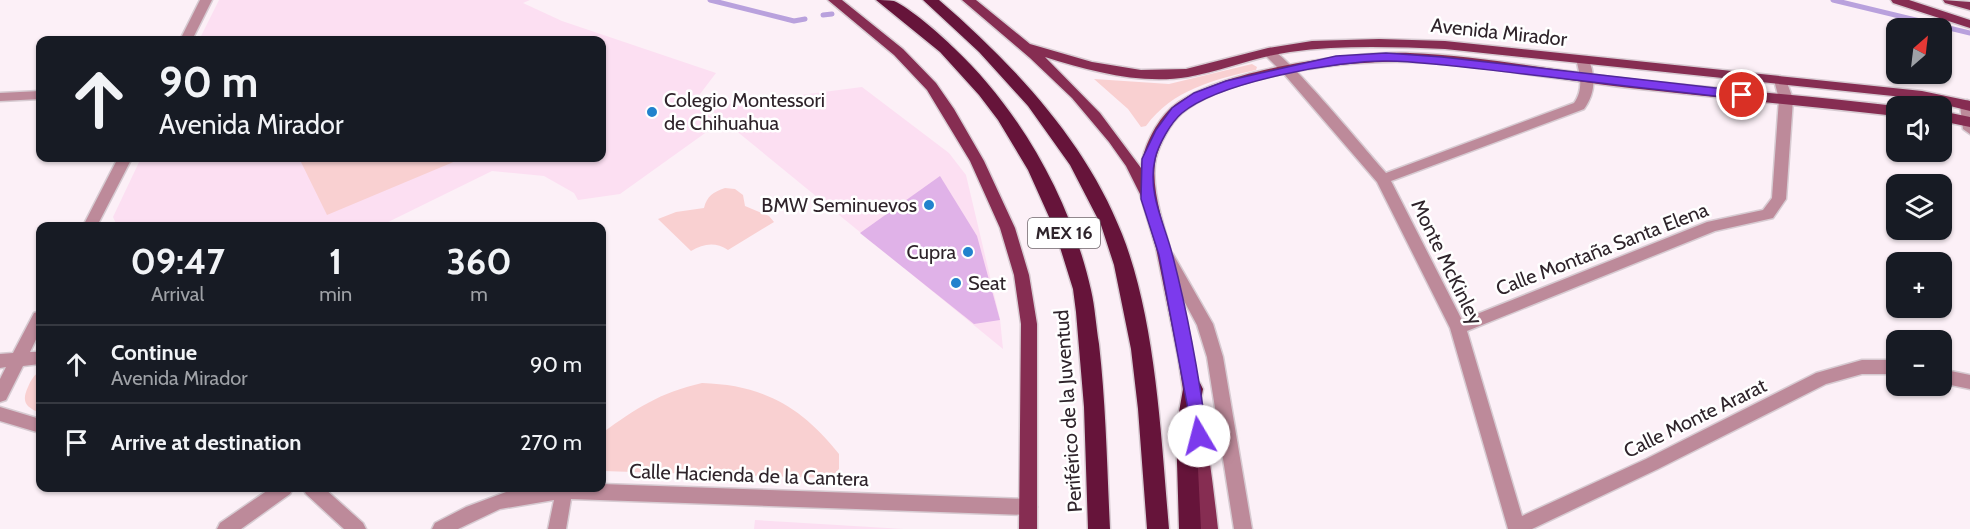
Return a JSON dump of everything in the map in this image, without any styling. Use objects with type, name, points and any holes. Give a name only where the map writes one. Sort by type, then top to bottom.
[{"type":"highway","name":"Periférico de la Juventud","points":[[884,0],[963,66],[1013,132],[1049,192],[1070,247],[1082,291],[1092,364],[1099,529]]},
{"type":"highway","name":"MEX 16","points":[[930,0],[970,33],[1003,67],[1062,139],[1111,226],[1135,319],[1158,529]]},
{"type":"highway","points":[[1190,529],[1186,429],[1193,389]]},
{"type":"main road","points":[[834,0],[903,57],[927,81],[967,142],[1009,226],[1026,292],[1028,314],[1029,529]]},
{"type":"main road","points":[[968,0],[1029,48],[1066,82],[1101,122],[1132,165],[1148,199],[1166,255],[1193,389],[1209,529]]},
{"type":"main road","points":[[1897,0],[1970,24]]},
{"type":"main road","points":[[1949,0],[1970,6]]},
{"type":"main road","name":"Avenida Mirador","points":[[1029,48],[1073,62],[1116,71],[1159,76],[1197,71],[1269,52],[1325,45],[1388,42],[1445,45],[1922,95],[1969,105]]},
{"type":"main road","name":"Avenida Mirador","points":[[1148,199],[1149,159],[1162,130],[1176,111],[1198,96],[1230,84],[1336,60],[1386,57],[1442,61],[1588,79],[1886,110]]},
{"type":"main road","points":[[1952,119],[1970,124]]},
{"type":"street","points":[[188,36],[206,0]]},
{"type":"street","name":"Monte McKinley","points":[[1269,52],[1289,71],[1383,179],[1458,328],[1517,528]]},
{"type":"street","points":[[1383,179],[1570,111],[1583,102],[1588,79],[1582,59]]},
{"type":"street","name":"Calle Montaña Santa Elena","points":[[1458,328],[1712,226],[1768,214],[1779,199],[1786,99],[1780,80]]},
{"type":"street","points":[[0,97],[36,95]]},
{"type":"street","points":[[1969,105],[1970,124]]},
{"type":"street","points":[[92,222],[123,162]]},
{"type":"street","points":[[1166,255],[1205,324],[1215,357],[1243,529]]},
{"type":"street","points":[[0,395],[36,324]]},
{"type":"street","points":[[0,361],[36,358]]},
{"type":"street","name":"Calle Monte Ararat","points":[[1517,528],[1652,464],[1822,378],[1862,367],[1886,367]]},
{"type":"street","points":[[1952,378],[1970,382]]},
{"type":"street","points":[[0,414],[36,425]]},
{"type":"street","points":[[226,529],[278,492]]},
{"type":"street","points":[[316,492],[357,529]]},
{"type":"street","name":"Calle Hacienda de la Cantera","points":[[441,529],[483,507],[504,499],[525,494],[551,492]]},
{"type":"street","points":[[557,529],[564,492]]},
{"type":"street","name":"Calle Hacienda de la Cantera","points":[[593,492],[1028,507]]},
{"type":"shaded area","name":"Colegio Montessori de Chihuahua","points":[[219,0],[530,0],[523,3],[562,21],[716,73],[697,98],[698,108],[725,126],[708,131],[620,194],[578,200],[574,193],[544,176],[492,171],[388,222],[115,222],[113,217],[139,162],[606,162],[606,36],[201,36]]},
{"type":"shaded area","points":[[1252,64],[1257,67],[1256,70],[1210,82],[1181,95],[1168,103],[1146,126],[1141,127],[1128,109],[1094,79],[1169,84]]},
{"type":"shaded area","points":[[862,87],[949,153],[966,175],[1000,319],[1003,349],[707,107]]},
{"type":"shaded area","points":[[301,162],[453,162],[327,215]]},
{"type":"shaded area","points":[[725,188],[735,189],[743,195],[745,206],[769,216],[774,222],[728,250],[710,244],[691,251],[658,219],[676,212],[704,208],[711,195]]},
{"type":"shaded area","points":[[36,374],[36,411],[28,406],[25,400]]},
{"type":"shaded area","points":[[702,383],[744,388],[779,401],[795,411],[825,437],[839,454],[839,469],[830,478],[606,471],[606,430],[649,402]]},
{"type":"shaded area","points":[[755,520],[904,529],[754,529]]},
{"type":"building","name":"Seat","points":[[940,176],[977,236],[1000,320],[974,324],[860,233]]},
{"type":"waterway","points":[[710,0],[794,21],[805,19]]},
{"type":"waterway","points":[[1833,0],[1970,33]]},
{"type":"waterway","points":[[823,15],[832,14]]},
{"type":"place","name":"Colegio Montessori de Chihuahua","points":[[652,112]]},
{"type":"place","name":"BMW Seminuevos","points":[[929,205]]},
{"type":"place","name":"Cupra","points":[[968,252]]},
{"type":"place","name":"Seat","points":[[956,283]]},
{"type":"route","points":[[1199,436],[1193,389],[1166,255],[1148,199],[1149,159],[1162,130],[1176,111],[1198,96],[1230,84],[1336,60],[1386,57],[1442,61],[1742,95]]}]
